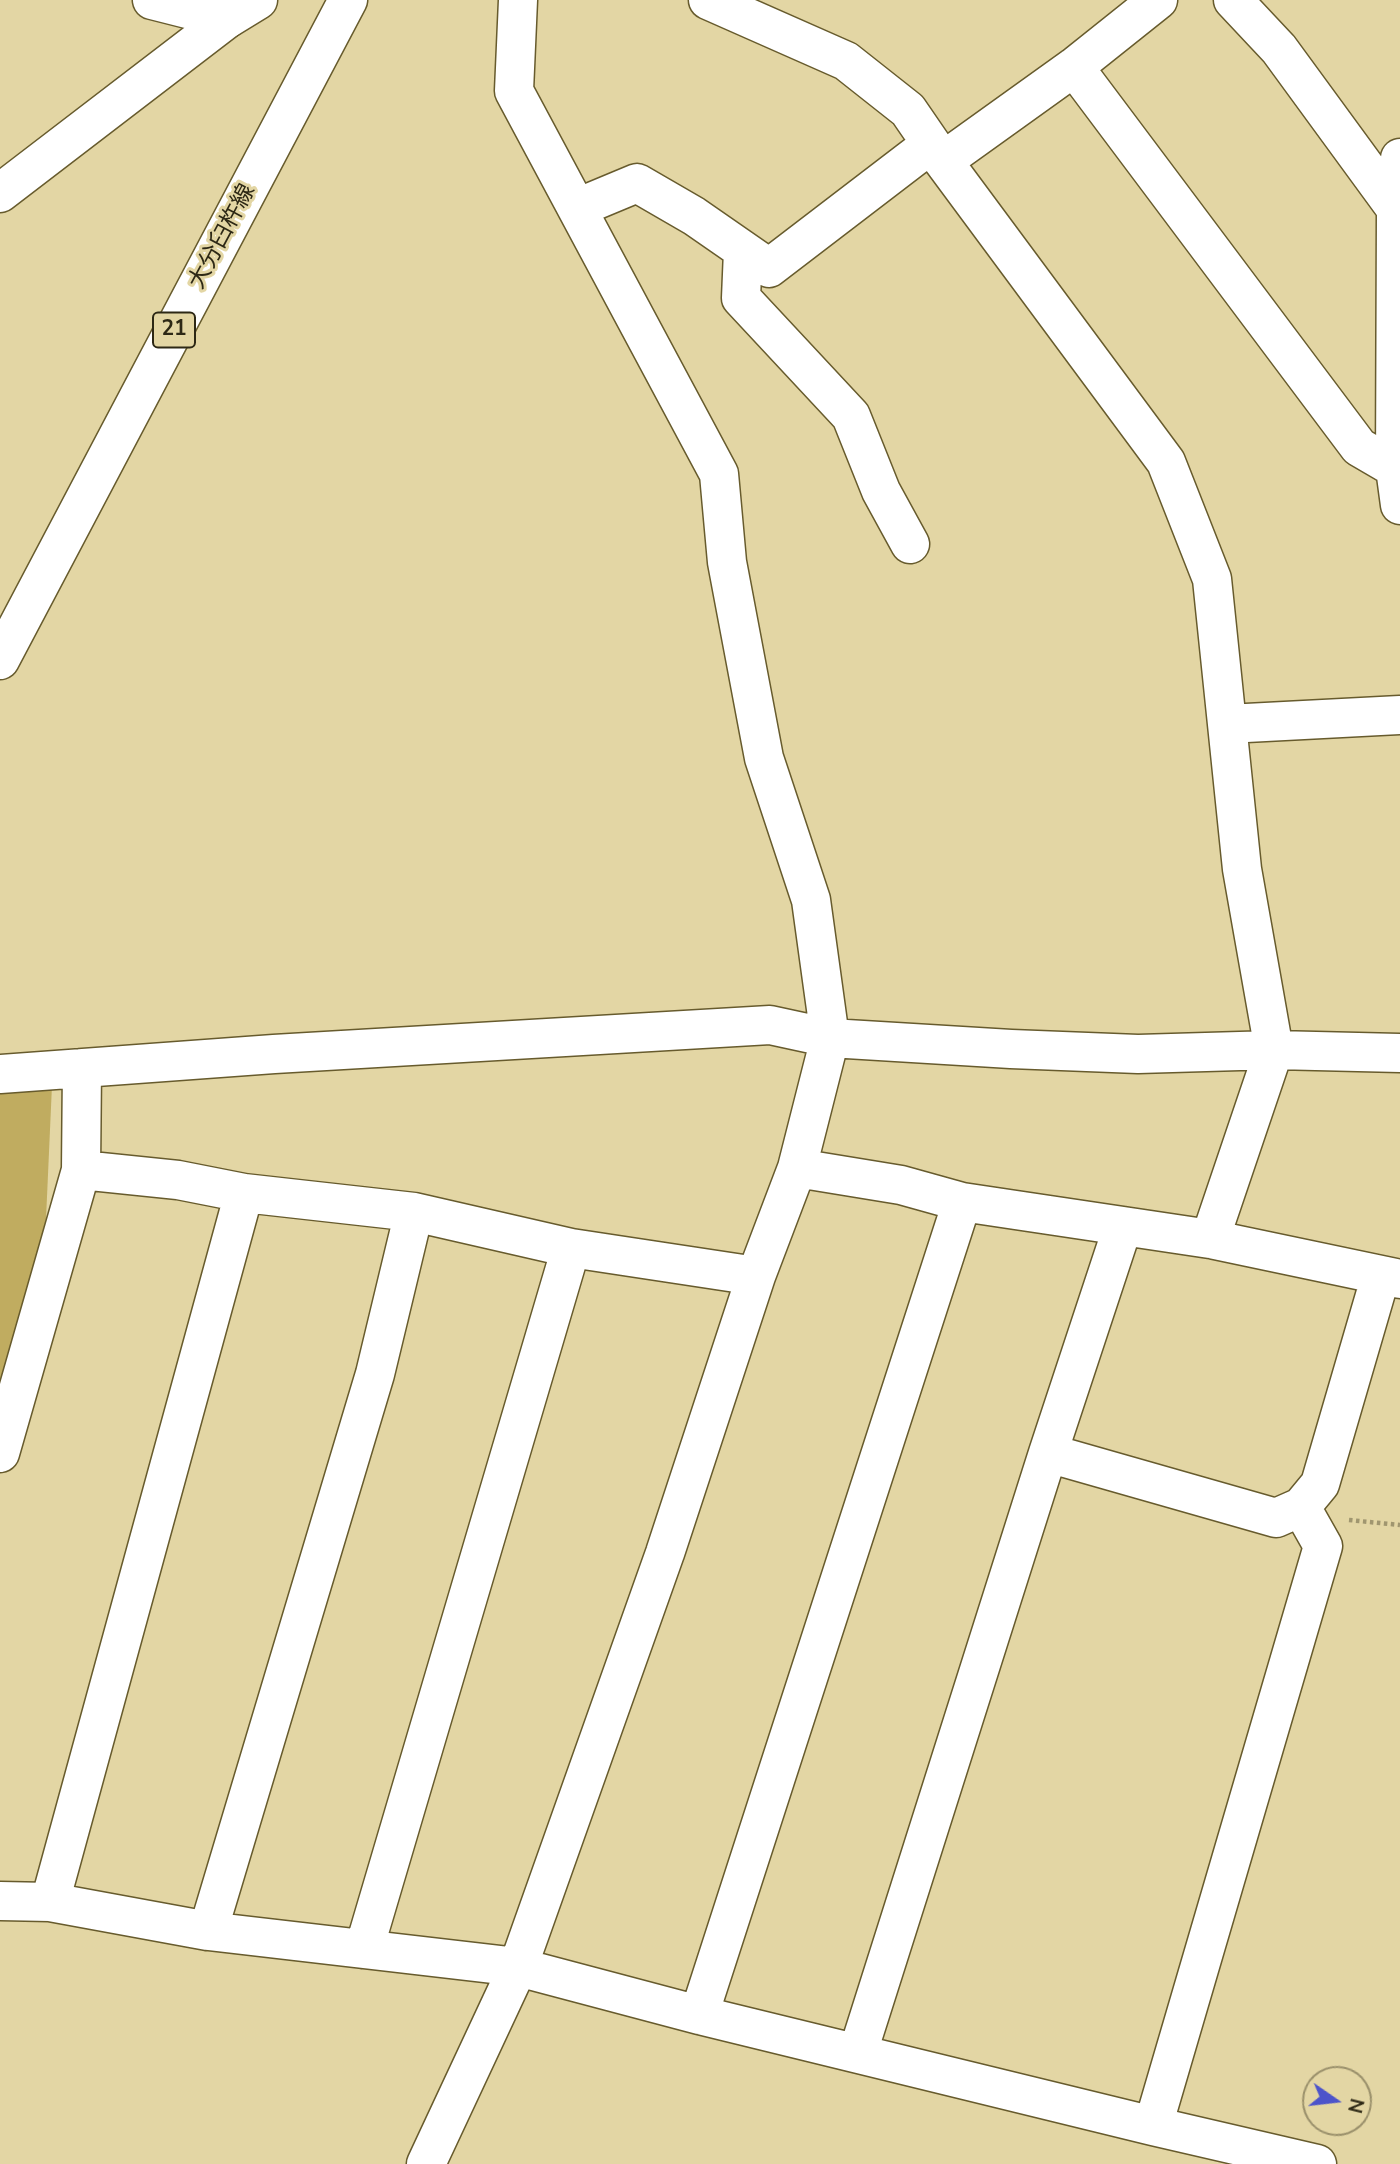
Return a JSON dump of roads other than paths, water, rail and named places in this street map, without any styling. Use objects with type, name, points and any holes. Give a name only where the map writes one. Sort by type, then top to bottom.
[{"type":"street","points":[[152,0],[243,9]]},
{"type":"street","name":"大分臼杵線","points":[[0,660],[348,0]]},
{"type":"street","points":[[426,2164],[517,1967],[665,1553],[757,1276],[797,1168],[830,1038],[811,900],[764,758],[727,562],[719,474],[514,91],[518,0]]},
{"type":"street","points":[[708,0],[845,61],[908,110],[1166,462],[1212,579],[1242,869],[1274,1050],[1210,1239]]},
{"type":"street","points":[[577,208],[637,183],[694,216],[769,268],[937,152],[1074,67],[1158,0]]},
{"type":"street","points":[[1233,0],[1279,49],[1396,209]]},
{"type":"street","points":[[0,193],[243,9]]},
{"type":"street","points":[[1074,67],[1359,447],[1395,468]]},
{"type":"street","points":[[1400,158],[1396,209],[1395,468],[1400,505]]},
{"type":"street","points":[[743,251],[741,298],[851,416],[881,491],[910,544]]},
{"type":"street","points":[[1227,724],[1400,715]]},
{"type":"street","points":[[0,1074],[288,1053],[770,1025],[830,1038],[1011,1049],[1138,1054],[1274,1050],[1400,1053]]},
{"type":"street","points":[[0,1453],[81,1170],[82,1068]]},
{"type":"street","points":[[797,1168],[901,1185],[961,1202],[1210,1239],[1390,1277],[1320,1484],[1301,1507],[1276,1518],[1048,1453]]},
{"type":"street","points":[[81,1170],[178,1180],[244,1193],[414,1212],[571,1248],[757,1276]]},
{"type":"street","points":[[50,1902],[244,1193]]},
{"type":"street","points":[[699,2015],[961,1202]]},
{"type":"street","points":[[208,1931],[374,1374],[414,1212]]},
{"type":"street","points":[[858,2052],[1123,1226]]},
{"type":"street","points":[[365,1949],[571,1248]]},
{"type":"street","points":[[1153,2126],[1323,1546],[1301,1507]]},
{"type":"street","points":[[0,1901],[50,1902],[208,1931],[517,1967],[699,2015],[1317,2164]]}]
